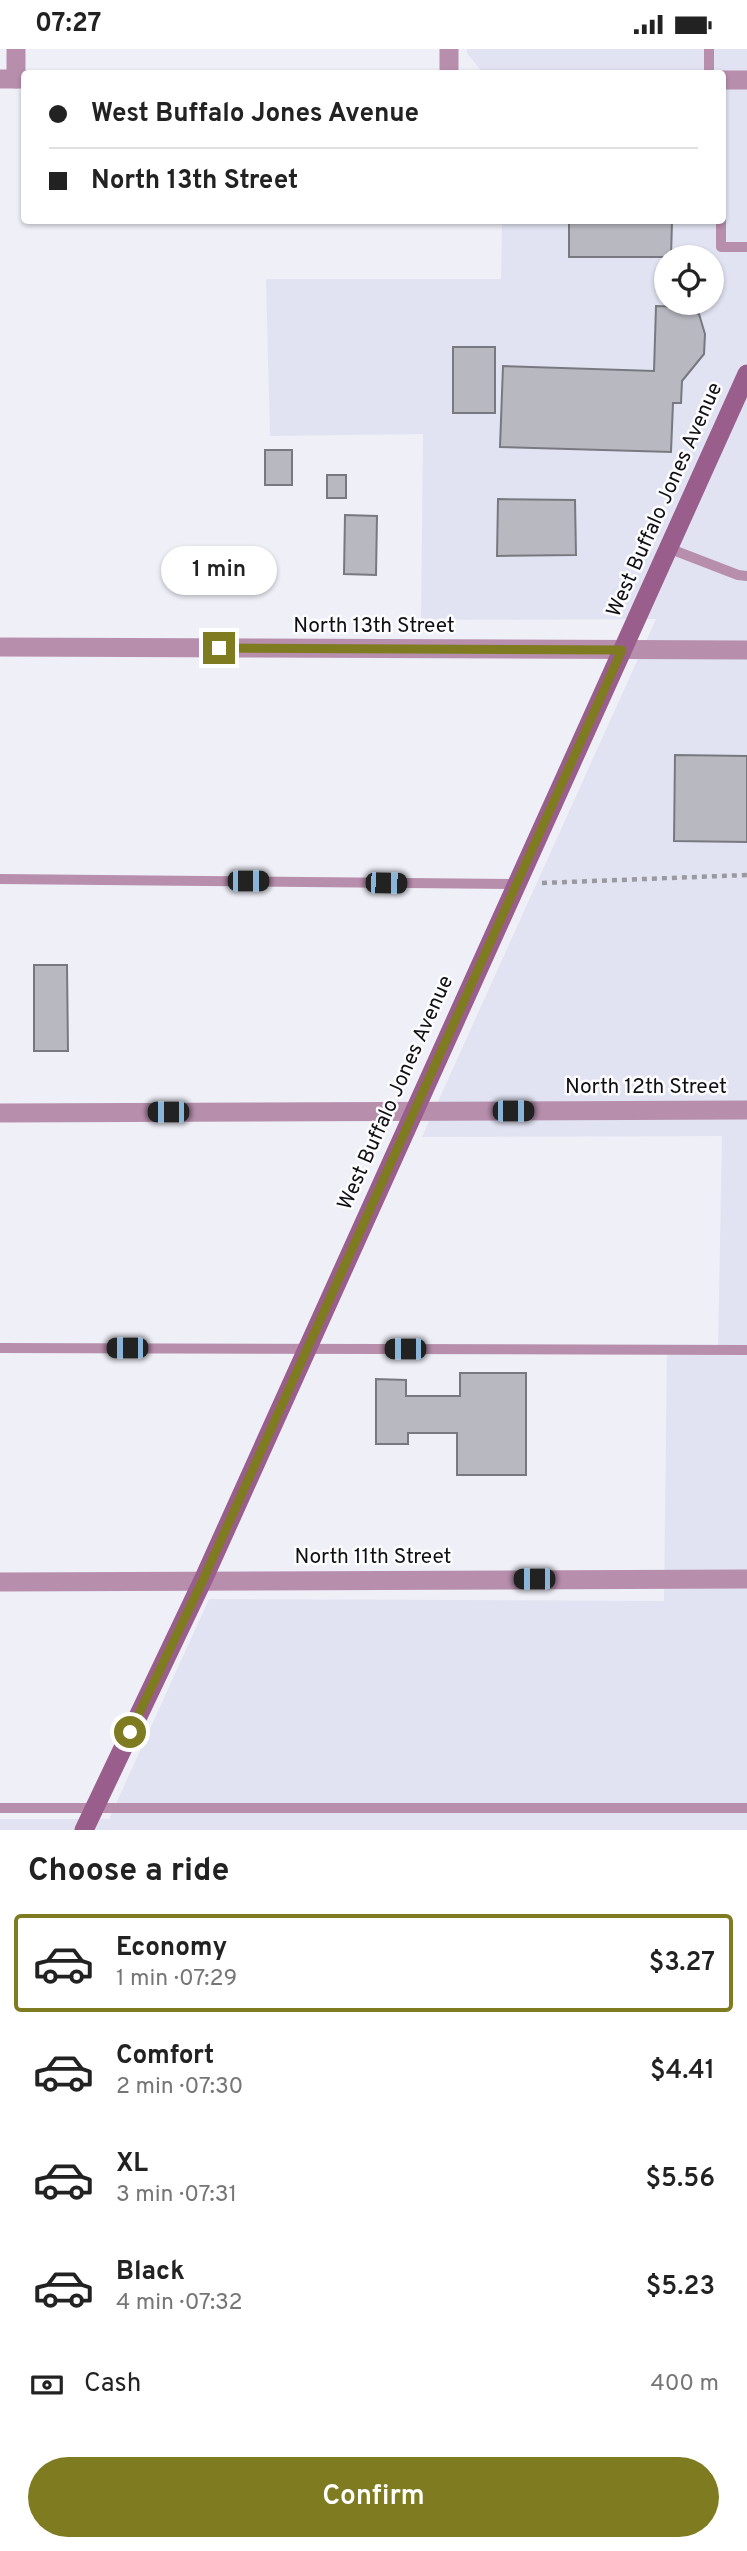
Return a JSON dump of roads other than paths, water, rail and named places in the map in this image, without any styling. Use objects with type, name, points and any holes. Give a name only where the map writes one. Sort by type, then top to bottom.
[{"type":"main road","name":"West Buffalo Jones Avenue","points":[[84,1830],[203,1580],[747,374]]},
{"type":"street","points":[[13,79],[16,49]]},
{"type":"street","points":[[449,49],[449,70]]},
{"type":"street","points":[[726,79],[747,80]]},
{"type":"street","name":"North 13th Street","points":[[0,647],[747,650]]},
{"type":"street","name":"North 12th Street","points":[[0,1113],[747,1110]]},
{"type":"street","name":"North 11th Street","points":[[0,1582],[747,1579]]},
{"type":"lane","points":[[709,49],[709,70]]},
{"type":"lane","points":[[721,224],[721,247],[747,247]]},
{"type":"lane","points":[[668,548],[747,576]]},
{"type":"lane","points":[[0,879],[516,884]]},
{"type":"lane","points":[[0,1348],[747,1350]]},
{"type":"lane","points":[[0,1808],[747,1808]]}]
